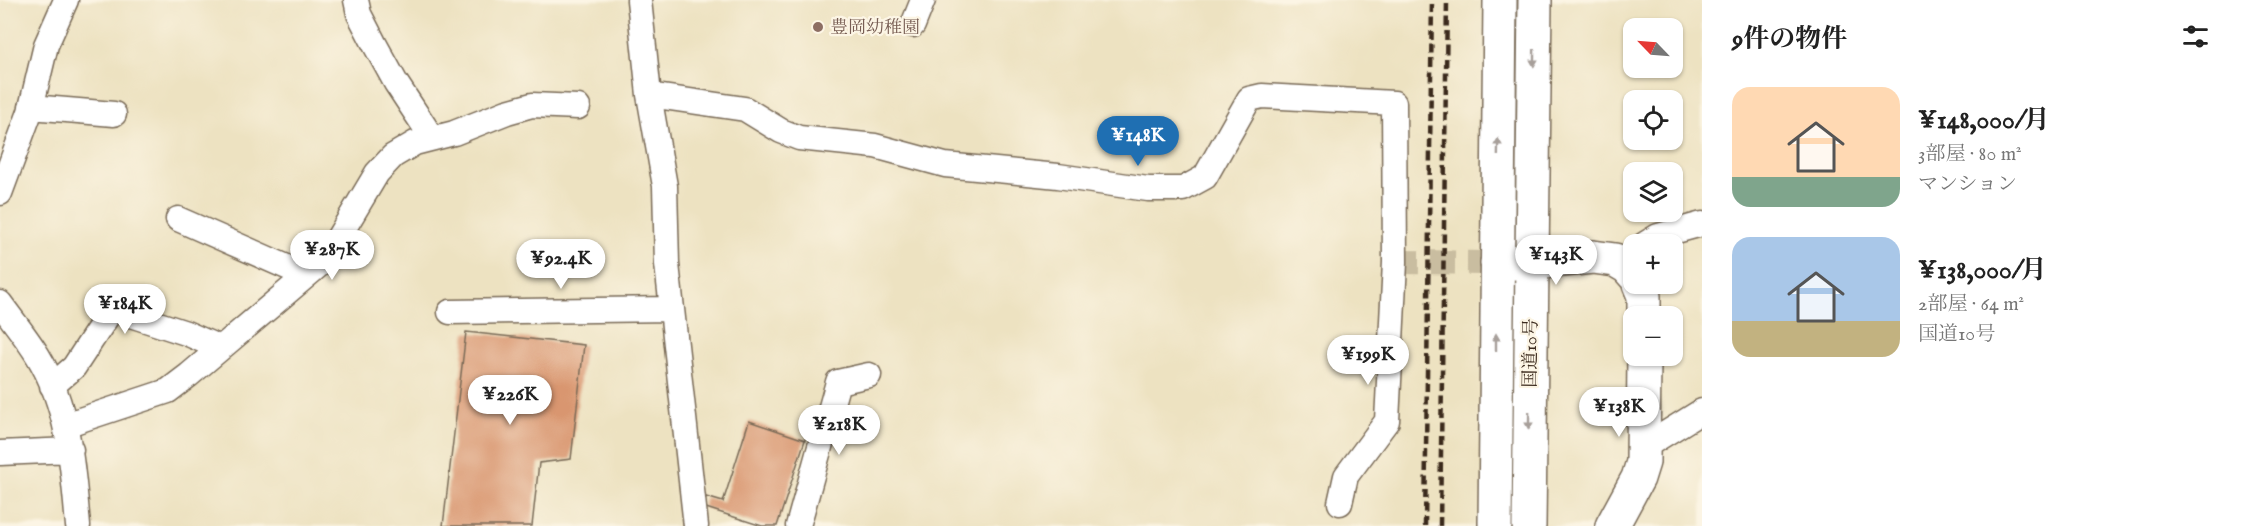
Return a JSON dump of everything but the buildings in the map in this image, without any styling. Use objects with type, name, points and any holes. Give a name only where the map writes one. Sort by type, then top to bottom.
[{"type":"main road","name":"国道10号","points":[[1495,526],[1500,0]]},
{"type":"main road","name":"国道10号","points":[[1528,526],[1535,0]]},
{"type":"main road","points":[[1497,263],[1531,263],[1593,257],[1623,262]]},
{"type":"main road","points":[[1612,526],[1638,478],[1644,447],[1644,366]]},
{"type":"street","points":[[0,193],[31,107],[46,45],[66,0]]},
{"type":"street","points":[[356,0],[359,14],[374,43],[396,83],[425,126],[429,138]]},
{"type":"street","points":[[913,25],[923,0]]},
{"type":"street","points":[[644,3],[649,95],[665,186],[667,264],[696,526]]},
{"type":"street","points":[[649,95],[745,109],[781,131],[799,138],[875,146],[945,165],[1058,176],[1148,189],[1183,189],[1205,177],[1249,99],[1262,96],[1394,103],[1395,262],[1387,421],[1346,476],[1340,503]]},
{"type":"street","points":[[65,425],[168,391],[325,260],[377,173],[393,156],[415,143],[454,133],[507,112],[532,105],[578,107]]},
{"type":"street","points":[[31,107],[114,114]]},
{"type":"street","points":[[178,219],[305,275]]},
{"type":"street","points":[[1665,234],[1702,224]]},
{"type":"street","points":[[0,303],[39,357],[52,386],[71,450],[78,526]]},
{"type":"street","points":[[52,386],[74,367],[112,309],[186,333],[220,348]]},
{"type":"street","points":[[450,312],[672,309]]},
{"type":"street","points":[[798,526],[838,382],[868,375]]},
{"type":"street","points":[[1644,447],[1702,411]]},
{"type":"street","points":[[0,453],[71,450]]},
{"type":"tunnel","points":[[1395,262],[1497,263]]},
{"type":"railway","points":[[1425,526],[1432,0]]},
{"type":"railway","points":[[1440,526],[1447,0]]},
{"type":"place","name":"豊岡幼稚園","points":[[818,27]]}]
